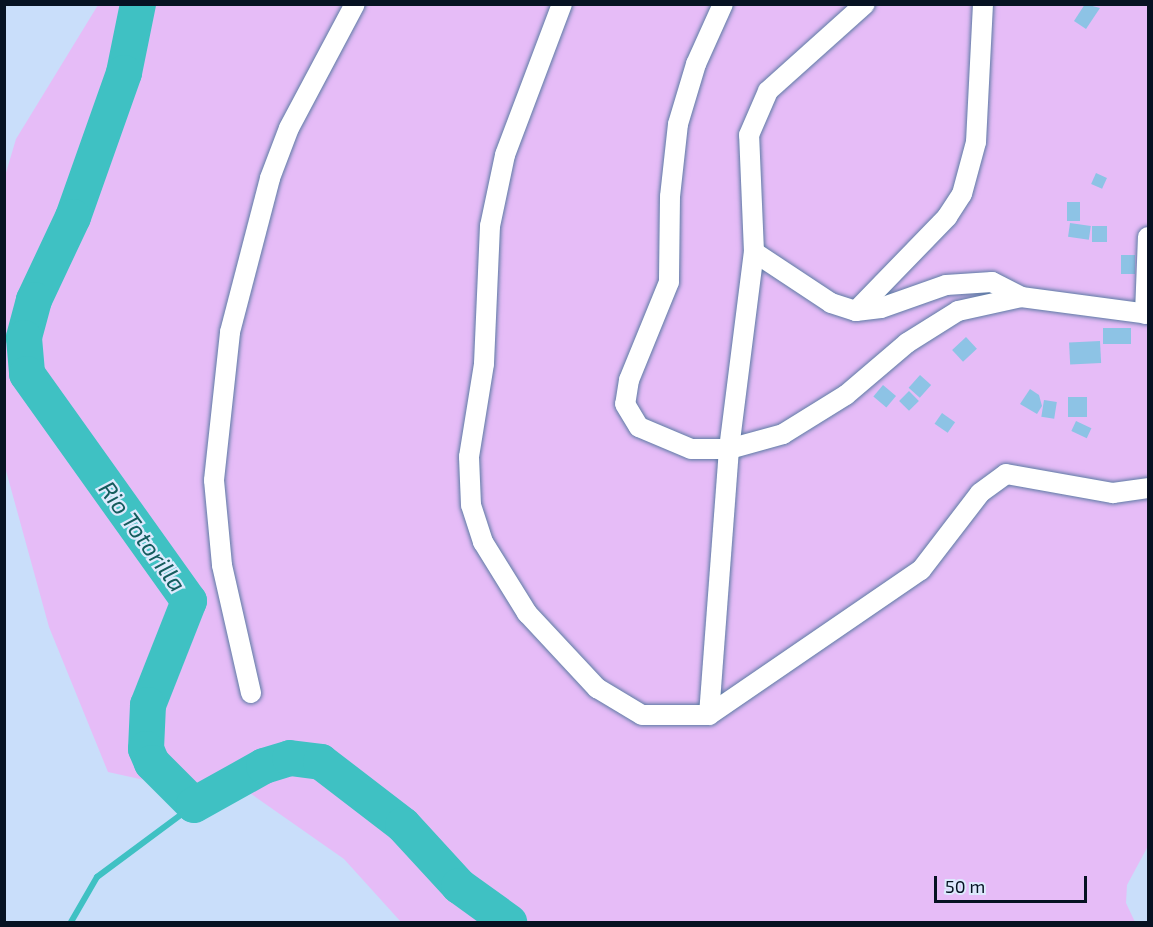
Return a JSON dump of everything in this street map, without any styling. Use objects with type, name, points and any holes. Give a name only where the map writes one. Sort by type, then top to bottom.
[{"type":"street","points":[[250,693],[222,565],[214,480],[230,332],[278,158],[355,4]]},
{"type":"street","points":[[562,4],[505,155],[490,226],[483,364],[469,457],[471,505],[483,542],[527,613],[597,688],[642,715],[709,716],[921,570],[980,493],[1006,474],[1113,493],[1149,488]]},
{"type":"street","points":[[723,4],[696,64],[678,124],[670,198],[669,282],[629,380],[625,404],[639,427],[691,449],[729,449],[783,434],[846,395],[907,343],[958,310],[1021,297],[1147,314],[1149,237]]},
{"type":"street","points":[[709,716],[729,449],[754,252],[749,135],[757,109],[768,91],[865,4]]},
{"type":"street","points":[[856,310],[947,217],[962,194],[976,142],[983,4]]},
{"type":"street","points":[[754,252],[831,303],[856,310],[881,308],[946,285],[992,282],[1021,297]]},
{"type":"shaded area","points":[[98,5],[1148,5],[1148,846],[1127,885],[1126,903],[1135,922],[401,922],[344,859],[247,791],[208,794],[108,772],[49,627],[5,467],[5,176],[16,139]]},
{"type":"building","points":[[1085,4],[1100,8],[1086,29],[1074,21]]},
{"type":"building","points":[[1096,173],[1107,178],[1102,189],[1091,184]]},
{"type":"building","points":[[1067,202],[1080,202],[1080,221],[1067,221]]},
{"type":"building","points":[[1070,223],[1091,226],[1089,240],[1068,237]]},
{"type":"building","points":[[1092,226],[1107,226],[1107,242],[1092,242]]},
{"type":"building","points":[[1121,255],[1135,255],[1135,274],[1121,274]]},
{"type":"building","points":[[1103,328],[1131,328],[1131,344],[1103,344]]},
{"type":"building","points":[[966,337],[977,349],[963,362],[952,350]]},
{"type":"building","points":[[1100,341],[1101,363],[1070,365],[1069,343]]},
{"type":"building","points":[[920,375],[931,385],[920,398],[909,388]]},
{"type":"building","points":[[883,385],[896,396],[886,407],[873,396]]},
{"type":"building","points":[[1030,389],[1039,395],[1042,406],[1037,414],[1020,404]]},
{"type":"building","points":[[909,391],[919,401],[909,411],[899,401]]},
{"type":"building","points":[[1068,397],[1087,397],[1087,417],[1068,417]]},
{"type":"building","points":[[1044,400],[1057,402],[1054,419],[1041,417]]},
{"type":"building","points":[[942,413],[955,422],[948,433],[935,424]]},
{"type":"building","points":[[1076,421],[1091,428],[1087,438],[1071,431]]},
{"type":"waterway","name":"Rio Totorilla","points":[[138,4],[124,73],[73,217],[34,300],[24,338],[27,374],[189,601],[148,705],[146,749],[152,763],[194,805],[264,766],[290,758],[321,762],[403,825],[459,886],[509,922]]},
{"type":"waterway","points":[[71,922],[97,877],[194,805]]}]
